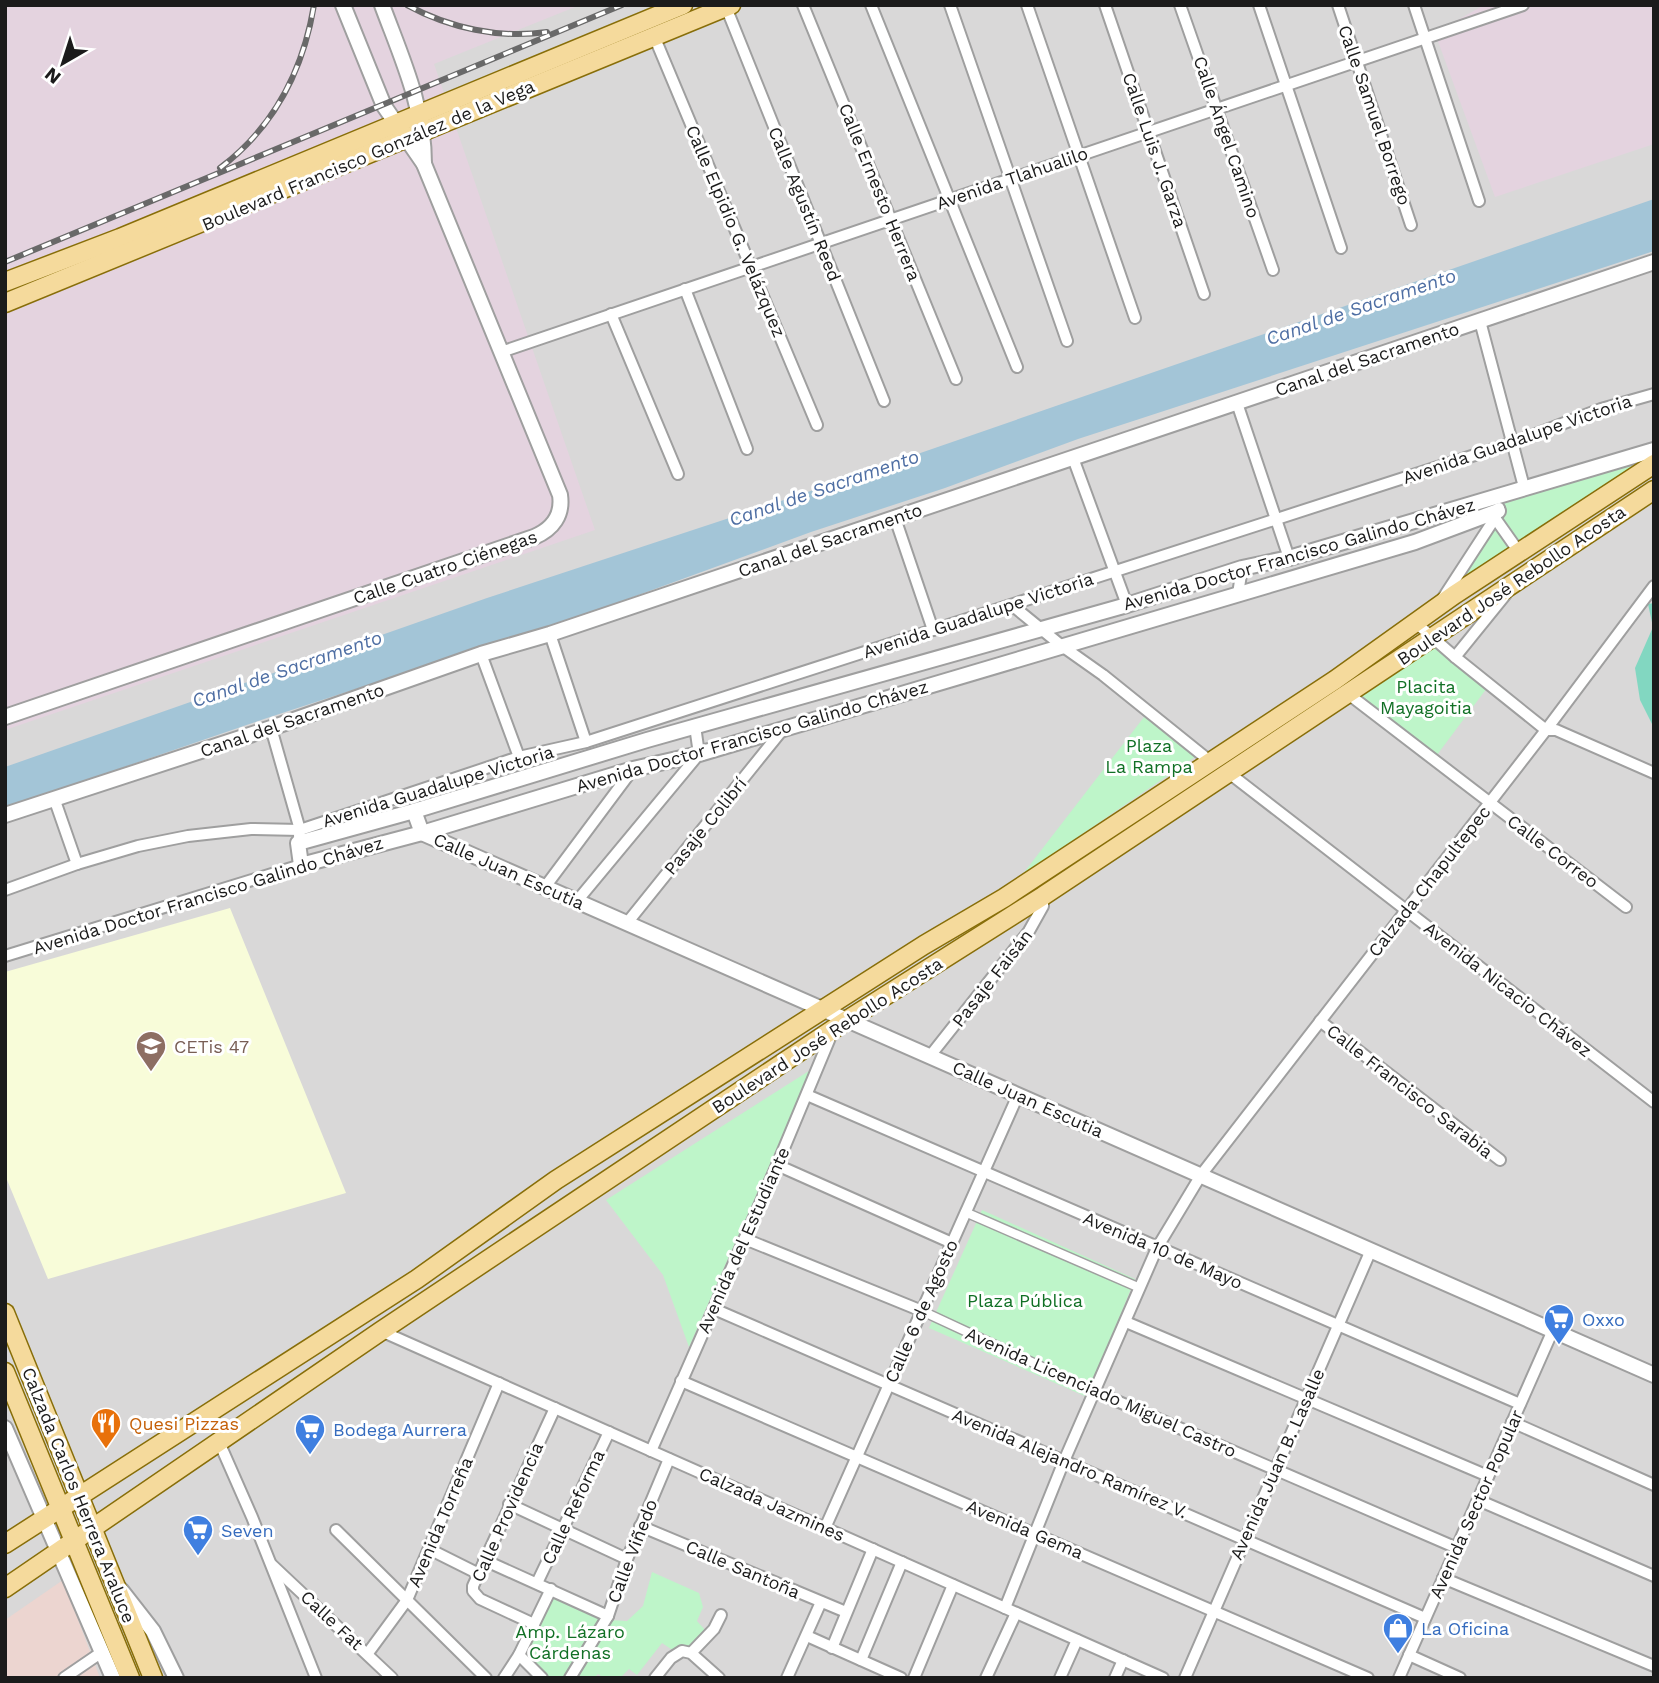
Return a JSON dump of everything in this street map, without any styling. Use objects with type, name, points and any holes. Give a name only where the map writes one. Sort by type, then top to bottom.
[{"type":"main road","name":"Boulevard Francisco González de la Vega","points":[[5,282],[120,238],[683,5]]},
{"type":"main road","name":"Boulevard Francisco González de la Vega","points":[[5,303],[728,6]]},
{"type":"main road","name":"Boulevard José Rebollo Acosta","points":[[5,1544],[417,1279],[566,1173],[924,945],[1004,898],[1288,711],[1438,606],[1654,464]]},
{"type":"main road","name":"Boulevard José Rebollo Acosta","points":[[5,1588],[381,1331],[840,1024],[1043,896],[1654,490]]},
{"type":"main road","points":[[1228,772],[1233,756],[1278,724],[1288,711]]},
{"type":"main road","points":[[527,1234],[566,1196],[569,1187],[566,1173]]},
{"type":"main road","points":[[381,1331],[381,1319],[412,1293],[417,1279]]},
{"type":"main road","name":"Calzada Carlos Herrera Araluce","points":[[5,1313],[153,1678]]},
{"type":"main road","name":"Calzada Carlos Herrera Araluce","points":[[5,1372],[130,1678]]},
{"type":"street","name":"Calle Cuatro Ciénegas","points":[[343,5],[384,106],[395,123],[414,136]]},
{"type":"street","name":"Calle Cuatro Ciénegas","points":[[5,717],[542,534],[556,521],[561,505],[560,495],[424,164],[414,136],[419,113],[416,93],[382,5]]},
{"type":"street","name":"Calle Ernesto Herrera","points":[[803,5],[956,379]]},
{"type":"street","points":[[871,5],[1017,367]]},
{"type":"street","points":[[950,5],[1067,341]]},
{"type":"street","points":[[1027,5],[1135,318]]},
{"type":"street","name":"Calle Luis J. Garza","points":[[1105,5],[1204,294]]},
{"type":"street","name":"Calle Ángel Camino","points":[[1180,5],[1273,270]]},
{"type":"street","points":[[1259,5],[1341,248]]},
{"type":"street","name":"Calle Samuel Borrego","points":[[1338,5],[1412,225]]},
{"type":"street","points":[[1414,5],[1479,201]]},
{"type":"street","name":"Avenida Tlahualilo","points":[[501,352],[1357,62],[1492,10],[1523,5]]},
{"type":"street","name":"Calle Agustín Reed","points":[[728,6],[884,401]]},
{"type":"street","name":"Calle Elpidio G. Velázquez","points":[[654,36],[817,425]]},
{"type":"street","name":"Canal del Sacramento","points":[[5,815],[1654,262]]},
{"type":"street","points":[[684,289],[747,449]]},
{"type":"street","points":[[611,314],[678,474]]},
{"type":"street","points":[[1480,321],[1524,487]]},
{"type":"street","name":"Avenida Guadalupe Victoria","points":[[5,890],[138,846],[188,836],[251,830],[299,837],[519,757],[586,742],[1013,606],[1512,443],[1601,409],[1654,394]]},
{"type":"street","points":[[1237,403],[1289,558]]},
{"type":"street","name":"Avenida Doctor Francisco Galindo Chávez","points":[[299,837],[414,811],[695,726],[1127,605],[1242,568],[1289,558],[1654,450]]},
{"type":"street","points":[[1073,458],[1127,605]]},
{"type":"street","points":[[1438,606],[1497,514],[1504,494]]},
{"type":"street","points":[[1497,514],[1519,552]]},
{"type":"street","name":"Avenida Doctor Francisco Galindo Chávez","points":[[5,956],[300,865],[633,769],[699,754],[1415,542],[1497,514]]},
{"type":"street","points":[[895,518],[933,630]]},
{"type":"street","points":[[1238,594],[1242,568]]},
{"type":"street","points":[[1455,657],[1516,581]]},
{"type":"street","name":"Calzada Chapultepec","points":[[986,1678],[1064,1461],[1097,1392],[1157,1248],[1201,1175],[1490,803],[1654,586]]},
{"type":"street","points":[[1013,606],[1211,762]]},
{"type":"street","points":[[1416,623],[1546,730],[1556,730],[1654,773]]},
{"type":"street","points":[[550,634],[586,742]]},
{"type":"street","points":[[481,654],[519,757]]},
{"type":"street","name":"Calle Correo","points":[[1347,693],[1626,907]]},
{"type":"street","points":[[577,901],[699,754],[695,726]]},
{"type":"street","points":[[271,728],[299,837],[300,865]]},
{"type":"street","name":"Pasaje Colibrí","points":[[627,923],[783,728]]},
{"type":"street","points":[[545,887],[633,769]]},
{"type":"street","name":"Avenida Nicacio Chávez","points":[[1228,772],[1654,1102]]},
{"type":"street","points":[[54,798],[77,864]]},
{"type":"street","name":"Calle Juan Escutia","points":[[414,811],[422,832],[824,1010],[840,1024],[930,1056],[1654,1375]]},
{"type":"street","name":"Pasaje Faisán","points":[[930,1056],[1029,931],[1043,906],[1043,896]]},
{"type":"street","name":"Calle Francisco Sarabia","points":[[1320,1021],[1500,1160]]},
{"type":"street","name":"Avenida del Estudiante","points":[[651,1451],[840,1024]]},
{"type":"street","name":"Avenida 10 de Mayo","points":[[807,1095],[1520,1404]]},
{"type":"street","name":"Calle 6 de Agosto","points":[[825,1528],[1018,1095]]},
{"type":"street","points":[[777,1165],[951,1243]]},
{"type":"street","points":[[965,1212],[1140,1288]]},
{"type":"street","name":"Avenida Licenciado Miguel Castro","points":[[744,1239],[922,1311],[1097,1392],[1457,1548]]},
{"type":"street","name":"Avenida Juan B. Lasalle","points":[[1185,1678],[1371,1250]]},
{"type":"street","name":"Avenida Alejandro Ramírez V.","points":[[714,1309],[1425,1618]]},
{"type":"street","points":[[1126,1322],[1488,1476]]},
{"type":"street","name":"Avenida Sector Popular","points":[[1399,1678],[1553,1330]]},
{"type":"street","name":"Calzada Jazmines","points":[[381,1331],[1163,1678]]},
{"type":"street","name":"Avenida Gema","points":[[681,1381],[1368,1678]]},
{"type":"street","name":"Avenida Torreña","points":[[368,1653],[407,1600],[499,1383]]},
{"type":"street","name":"Calle Providencia","points":[[534,1624],[476,1595],[473,1586],[555,1408]]},
{"type":"street","points":[[25,1420],[6,1430],[113,1678]]},
{"type":"street","points":[[1512,1422],[1654,1485]]},
{"type":"street","name":"Calle Reforma","points":[[537,1583],[609,1432]]},
{"type":"street","points":[[219,1442],[316,1678]]},
{"type":"street","name":"Calle Viñedo","points":[[570,1678],[608,1616],[627,1559],[669,1459]]},
{"type":"street","points":[[1478,1500],[1654,1576]]},
{"type":"street","points":[[509,1504],[627,1559]]},
{"type":"street","name":"Calle Santoña","points":[[640,1526],[846,1612]]},
{"type":"street","points":[[336,1530],[486,1678]]},
{"type":"street","points":[[429,1549],[477,1573]]},
{"type":"street","points":[[832,1648],[873,1549]]},
{"type":"street","points":[[484,1560],[608,1616]]},
{"type":"street","points":[[861,1660],[902,1562]]},
{"type":"street","name":"Calle Fat","points":[[270,1563],[392,1678]]},
{"type":"street","points":[[1443,1578],[1654,1666]]},
{"type":"street","points":[[113,1581],[153,1631],[176,1678]]},
{"type":"street","points":[[914,1678],[953,1585]]},
{"type":"street","name":"Calle Reforma","points":[[504,1678],[519,1655],[551,1589]]},
{"type":"street","points":[[787,1678],[821,1602]]},
{"type":"street","points":[[654,1678],[671,1658],[686,1652],[714,1629],[721,1615]]},
{"type":"street","points":[[807,1636],[901,1678]]},
{"type":"street","points":[[1060,1678],[1077,1640]]},
{"type":"street","points":[[64,1678],[102,1652]]},
{"type":"street","points":[[686,1652],[719,1678]]},
{"type":"street","points":[[519,1655],[542,1678]]},
{"type":"street","points":[[1409,1655],[1461,1678]]},
{"type":"street","points":[[1115,1678],[1123,1660]]},
{"type":"shaded area","points":[[5,5],[1654,5],[1654,1678],[5,1678]]},
{"type":"shaded area","points":[[5,5],[580,5],[434,64],[595,530],[5,730]]},
{"type":"shaded area","points":[[1484,5],[1654,5],[1654,144],[1495,197],[1435,33]]},
{"type":"shaded area","name":"CETis 47","points":[[230,908],[346,1193],[48,1279],[5,1175],[5,972]]},
{"type":"shaded area","points":[[63,1580],[100,1678],[5,1678],[5,1620]]},
{"type":"green space","points":[[1654,453],[1654,459],[1451,590],[1495,525],[1503,504]]},
{"type":"green space","points":[[1654,603],[1654,728],[1640,700],[1635,668],[1653,627],[1648,604]]},
{"type":"green space","name":"Placita Mayagoitia","points":[[1430,641],[1487,688],[1434,759],[1350,693]]},
{"type":"green space","name":"Plaza La Rampa","points":[[1144,717],[1195,757],[1022,875]]},
{"type":"green space","points":[[812,1069],[689,1347],[663,1275],[606,1200]]},
{"type":"green space","name":"Plaza Pública","points":[[982,1210],[1135,1279],[1087,1397],[929,1328]]},
{"type":"green space","name":"Amp. Lázaro Cárdenas","points":[[652,1572],[699,1593],[703,1607],[697,1621],[706,1631],[688,1648],[674,1651],[662,1643],[637,1675],[629,1669],[620,1678],[604,1678],[598,1674],[594,1678],[547,1678],[523,1654],[553,1593],[610,1620],[627,1621],[643,1606]]},
{"type":"water","name":"Canal de Sacramento","points":[[1654,199],[1654,251],[1078,439],[600,609],[264,719],[5,808],[5,767],[487,598],[799,495]]},
{"type":"railway","points":[[220,168],[255,135],[283,96],[302,53],[314,5]]},
{"type":"railway","points":[[407,5],[440,20],[475,30],[511,34],[547,32]]},
{"type":"railway","points":[[5,262],[622,5]]},
{"type":"place","name":"CETis 47","points":[[151,1073]]},
{"type":"place","name":"Oxxo","points":[[1559,1346]]},
{"type":"place","name":"Quesi Pizzas","points":[[106,1450]]},
{"type":"place","name":"Bodega Aurrera","points":[[310,1456]]},
{"type":"place","name":"Seven","points":[[198,1557]]},
{"type":"place","name":"La Oficina","points":[[1398,1655]]}]
